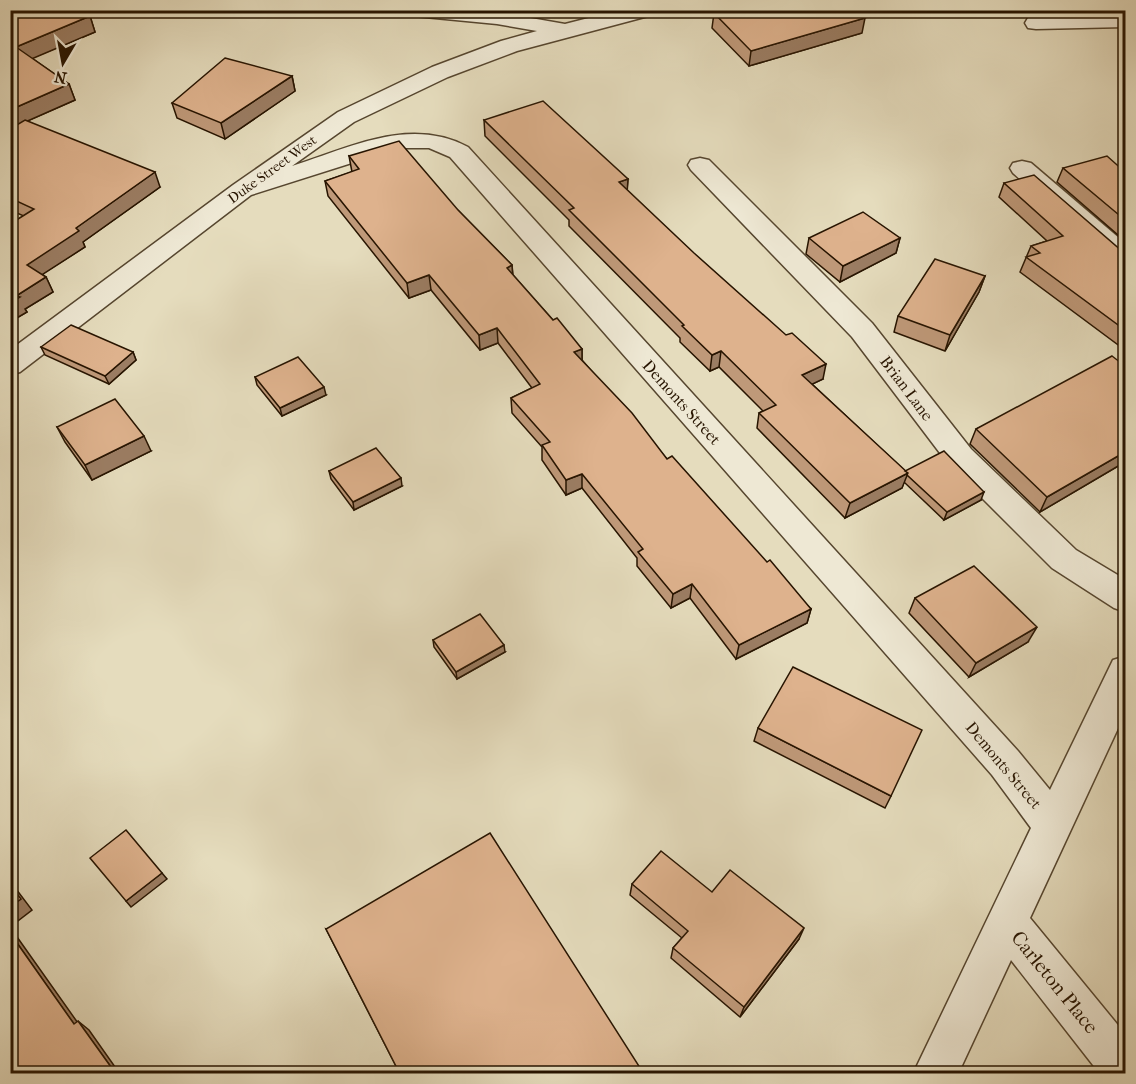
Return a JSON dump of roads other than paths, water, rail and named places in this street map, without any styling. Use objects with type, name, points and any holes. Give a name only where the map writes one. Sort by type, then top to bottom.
[{"type":"street","points":[[414,10],[497,18],[566,30]]},
{"type":"street","name":"Duke Street West","points":[[10,365],[311,140],[376,101],[440,72],[490,53],[566,30],[650,10]]},
{"type":"street","points":[[1036,23],[1125,21]]},
{"type":"street","name":"Demonts Street","points":[[242,190],[396,141],[422,138],[442,142],[459,152],[1005,763],[1053,825]]},
{"type":"street","name":"Brian Lane","points":[[700,165],[861,330],[966,463],[1064,559],[1125,598]]},
{"type":"street","points":[[1022,168],[1125,258]]},
{"type":"street","points":[[935,1074],[1125,671]]},
{"type":"street","name":"Carleton Place","points":[[1006,922],[1125,1071]]}]
